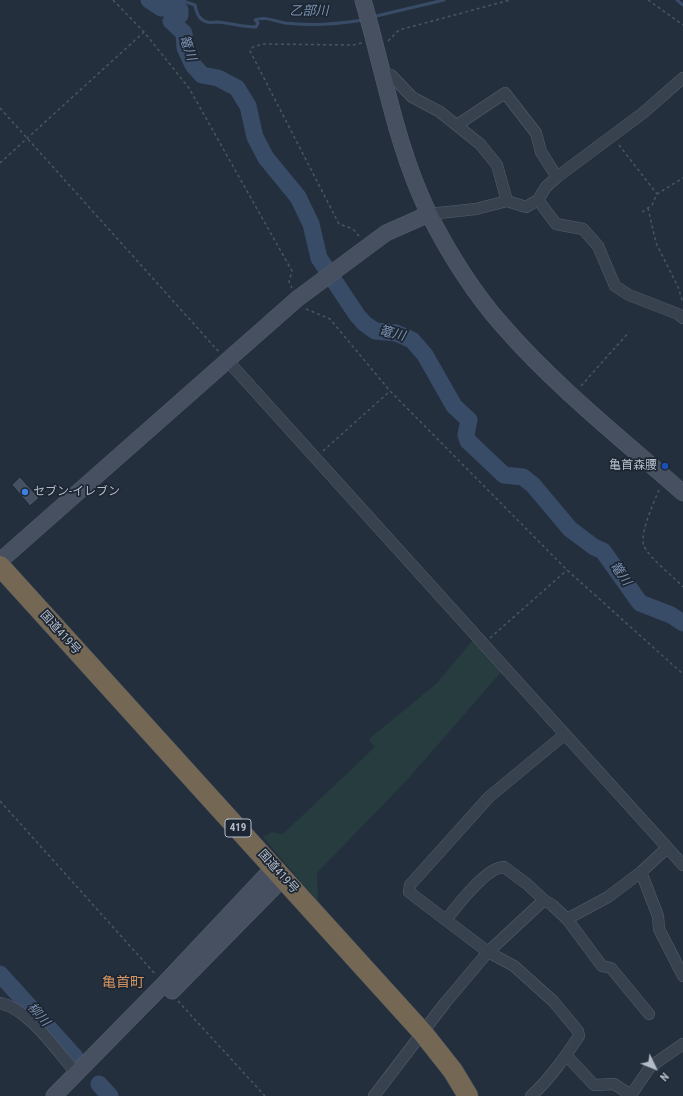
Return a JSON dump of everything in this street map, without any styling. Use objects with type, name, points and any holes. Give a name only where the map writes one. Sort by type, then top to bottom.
[{"type":"highway","name":"国道419号","points":[[0,566],[423,1033],[453,1071],[468,1096]]},
{"type":"street","points":[[365,7],[395,123],[429,214],[458,264],[501,325],[539,366],[683,493]]},
{"type":"street","points":[[383,72],[391,75],[418,102],[435,109],[480,144],[497,165],[507,201]]},
{"type":"street","points":[[0,561],[302,295],[361,251],[403,224],[429,214],[476,209],[507,201],[526,208],[538,200],[546,188],[557,177],[592,153],[612,136],[644,113],[683,78]]},
{"type":"street","points":[[457,125],[505,93],[536,133],[541,152],[557,177]]},
{"type":"street","points":[[538,200],[556,224],[583,228],[598,246],[615,286],[629,295],[678,314],[683,318]]},
{"type":"street","points":[[227,360],[683,865]]},
{"type":"street","points":[[530,1096],[540,1088],[566,1055],[579,1036],[578,1031],[553,1001],[514,966],[488,952],[409,892],[410,885],[489,797],[564,735]]},
{"type":"street","points":[[567,919],[608,897],[641,872],[667,848]]},
{"type":"street","points":[[446,920],[470,890],[500,867],[504,867],[552,905],[567,919],[602,966],[611,968],[648,1014]]},
{"type":"street","points":[[67,1096],[167,988],[278,872]]},
{"type":"street","points":[[641,872],[658,916],[660,929],[683,976]]},
{"type":"street","points":[[374,1096],[488,952],[544,900]]},
{"type":"street","points":[[54,1096],[167,988]]},
{"type":"street","points":[[0,1003],[9,1005],[25,1015],[77,1074]]},
{"type":"street","points":[[566,1055],[594,1085],[614,1084],[631,1095],[650,1067],[683,1044]]},
{"type":"path","points":[[113,0],[144,32],[189,88],[292,271],[289,282],[302,295],[308,311],[330,319],[390,391],[567,570],[683,674]]},
{"type":"path","points":[[361,251],[353,229],[339,224],[250,51],[253,47],[263,44],[353,45],[387,41],[399,30],[510,0]]},
{"type":"path","points":[[648,0],[683,25]]},
{"type":"path","points":[[0,163],[144,32]]},
{"type":"path","points":[[0,108],[227,360]]},
{"type":"path","points":[[612,136],[657,194]]},
{"type":"path","points":[[642,212],[652,205],[657,194],[683,178]]},
{"type":"path","points":[[648,208],[660,255],[678,287],[683,303]]},
{"type":"path","points":[[572,395],[629,332]]},
{"type":"path","points":[[315,458],[390,391]]},
{"type":"path","points":[[664,477],[644,532],[644,545],[651,555],[683,587]]},
{"type":"path","points":[[482,644],[567,570]]},
{"type":"path","points":[[0,801],[265,1096]]},
{"type":"green space","points":[[474,639],[502,671],[407,780],[317,873],[318,902],[263,837],[272,832],[283,834],[375,747],[369,739],[436,684]]},
{"type":"building","name":"セブン-イレブン","points":[[20,477],[39,498],[30,506],[12,485]]},
{"type":"waterway","name":"篭川","points":[[149,0],[161,8],[171,5],[180,10],[180,15],[171,21],[184,33],[185,48],[193,65],[202,75],[218,78],[237,88],[248,106],[255,137],[266,158],[298,197],[311,224],[319,258],[357,315],[364,323],[375,331],[396,333],[412,340],[425,355],[454,406],[469,420],[466,435],[468,441],[504,475],[523,477],[533,485],[570,529],[594,547],[603,551],[640,603],[671,615],[683,623]]},
{"type":"waterway","name":"乙部川","points":[[171,5],[180,0],[195,5],[198,15],[204,21],[251,27],[256,27],[258,23],[255,20],[262,18],[285,23],[304,24],[363,20]]},
{"type":"waterway","name":"乙部川","points":[[372,17],[444,0]]},
{"type":"waterway","name":"乙部川","points":[[677,0],[683,5]]},
{"type":"waterway","name":"柳川","points":[[0,974],[75,1057]]},
{"type":"waterway","name":"柳川","points":[[99,1084],[110,1096]]},
{"type":"place","name":"亀首森腰","points":[[665,466]]},
{"type":"place","name":"セブン-イレブン","points":[[25,492]]},
{"type":"district","name":"亀首町","points":[[123,983]]}]
